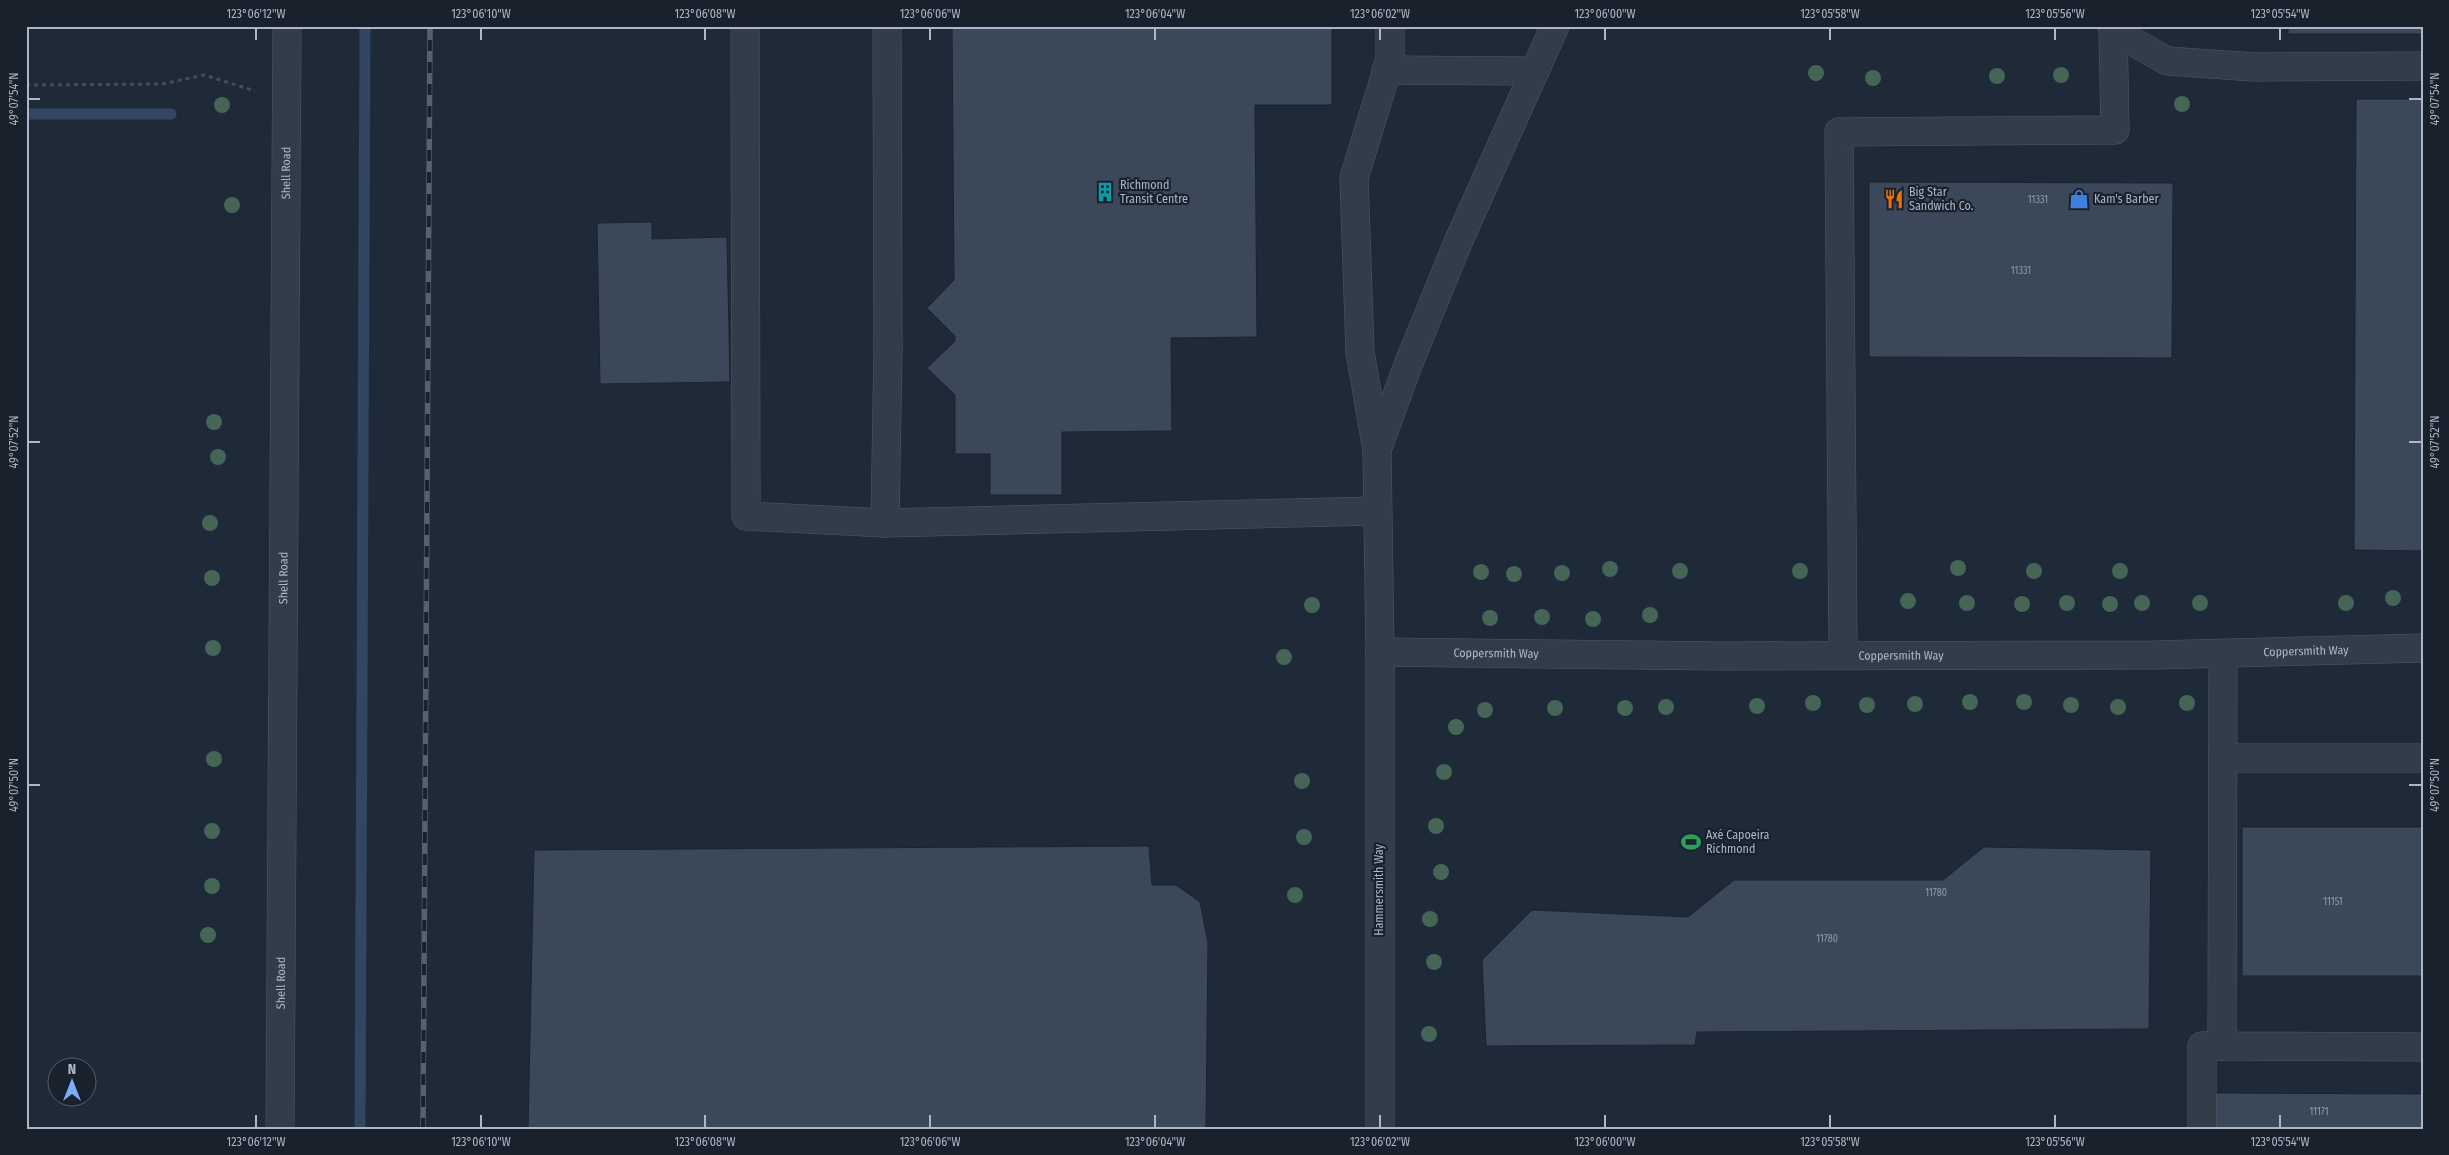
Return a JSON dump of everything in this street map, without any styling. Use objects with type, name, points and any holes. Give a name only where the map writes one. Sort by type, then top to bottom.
[{"type":"street","name":"Shell Road","points":[[280,1129],[287,26]]},
{"type":"street","points":[[745,26],[746,516],[885,523],[1377,511]]},
{"type":"street","points":[[885,523],[888,349],[887,26]]},
{"type":"street","points":[[1377,450],[1360,352],[1354,178],[1390,60],[1390,26]]},
{"type":"street","points":[[1377,450],[1408,365],[1459,240],[1555,26]]},
{"type":"street","points":[[2113,28],[2167,61],[2254,67],[2423,66]]},
{"type":"street","points":[[1843,655],[1839,132],[2115,130],[2113,28]]},
{"type":"street","points":[[1386,70],[1535,71]]},
{"type":"street","name":"Hammersmith Way","points":[[1377,450],[1380,652],[1380,1129]]},
{"type":"street","name":"Coppersmith Way","points":[[1380,652],[1843,655],[2223,654],[2423,648]]},
{"type":"street","points":[[2222,1046],[2223,654]]},
{"type":"street","points":[[2223,758],[2423,758]]},
{"type":"street","points":[[2202,1129],[2202,1046],[2423,1047]]},
{"type":"path","points":[[26,85],[162,84],[204,75],[221,79],[242,88],[287,99]]},
{"type":"building","name":"Richmond Transit Centre","points":[[952,26],[1332,26],[1332,105],[1255,105],[1257,337],[1171,338],[1172,431],[1062,432],[1062,495],[990,495],[990,454],[955,454],[955,395],[927,368],[955,341],[955,336],[927,308],[954,280]]},
{"type":"building","points":[[2288,26],[2423,26],[2423,34],[2288,34]]},
{"type":"building","points":[[2356,99],[2423,99],[2423,551],[2354,550]]},
{"type":"building","points":[[1869,182],[2173,183],[2172,358],[1869,357]]},
{"type":"building","points":[[652,222],[652,239],[727,237],[730,382],[600,384],[597,223]]},
{"type":"building","points":[[2242,827],[2423,827],[2423,976],[2242,976]]},
{"type":"building","points":[[1149,846],[1152,885],[1176,885],[1200,902],[1208,943],[1206,1129],[528,1129],[534,850]]},
{"type":"building","points":[[1984,847],[2151,850],[2149,1029],[1697,1032],[1695,1045],[1486,1046],[1482,960],[1532,910],[1688,917],[1734,880],[1943,880]]},
{"type":"building","points":[[2215,1093],[2423,1094],[2423,1129],[2215,1129]]},
{"type":"waterway","points":[[360,1129],[365,26]]},
{"type":"waterway","points":[[26,114],[171,114]]},
{"type":"railway","points":[[423,1129],[430,26]]},
{"type":"place","name":"Richmond Transit Centre","points":[[1105,192]]},
{"type":"place","name":"Big Star Sandwich Co.","points":[[1894,199]]},
{"type":"place","name":"Kam's Barber","points":[[2079,199]]},
{"type":"place","name":"Axé Capoeira Richmond","points":[[1691,842]]}]
